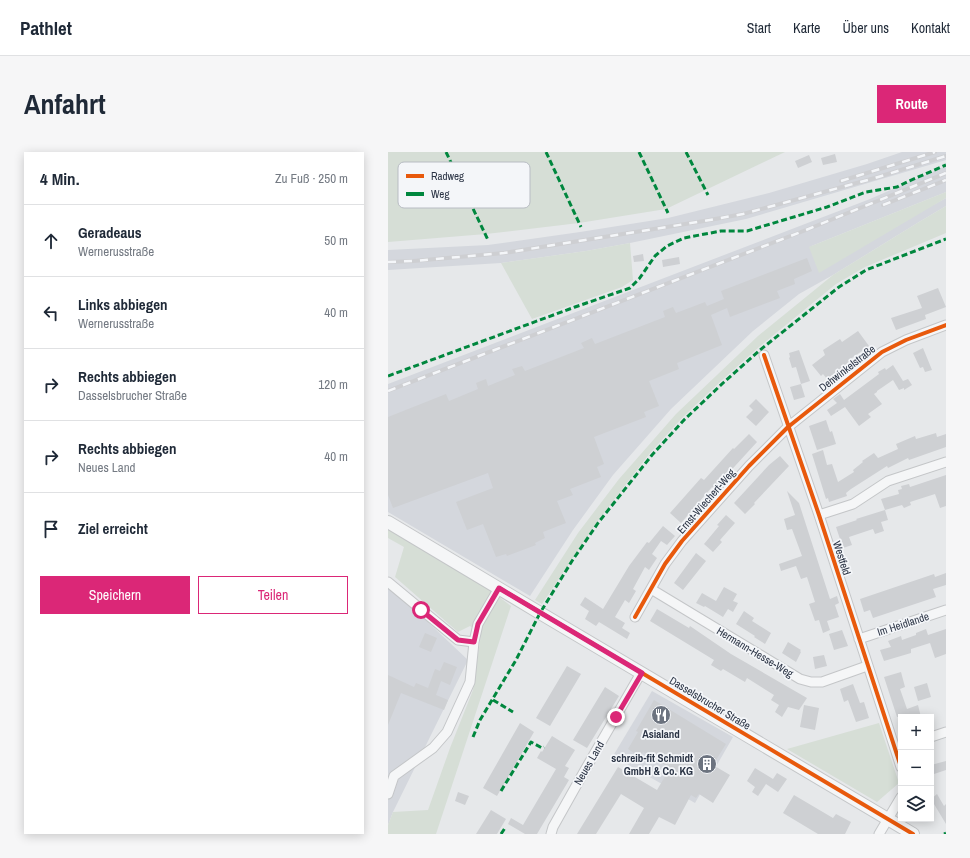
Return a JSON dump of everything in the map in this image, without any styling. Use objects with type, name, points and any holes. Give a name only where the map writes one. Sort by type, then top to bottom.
[{"type":"street","name":"Dehwinkelstraße","points":[[788,426],[882,352],[906,340],[946,325]]},
{"type":"street","name":"Westfeld","points":[[764,355],[819,515],[867,666],[898,748]]},
{"type":"street","name":"Ernst-Wiechert-Weg","points":[[635,617],[665,564],[682,541],[748,466],[788,426]]},
{"type":"street","points":[[819,515],[853,504],[888,481],[946,462]]},
{"type":"street","name":"Dasselsbrucher Straße","points":[[388,522],[913,834]]},
{"type":"street","points":[[388,582],[458,640],[474,642]]},
{"type":"street","points":[[388,794],[391,775],[433,748],[447,732],[470,682],[474,642],[478,624],[499,588]]},
{"type":"street","name":"Hermann-Hesse-Weg","points":[[651,589],[800,679],[811,682],[822,682],[867,666]]},
{"type":"street","name":"Im Heidlande","points":[[859,639],[946,610]]},
{"type":"street","name":"Neues Land","points":[[551,834],[582,775],[642,673]]},
{"type":"street","points":[[934,736],[946,732]]},
{"type":"street","points":[[879,834],[898,802]]},
{"type":"shaded area","points":[[388,152],[785,152],[666,209],[579,223],[486,234],[388,242]]},
{"type":"shaded area","points":[[902,152],[946,152],[946,160],[746,219],[630,243],[501,263],[388,270],[388,250],[488,245],[668,218],[769,193]]},
{"type":"shaded area","points":[[946,166],[946,192],[809,247],[915,215],[946,198],[946,206],[799,294],[753,331],[671,409],[613,475],[573,530],[530,596],[388,512],[388,384],[870,199]]},
{"type":"shaded area","points":[[946,192],[946,198],[819,273],[809,247]]},
{"type":"shaded area","points":[[946,206],[946,233],[865,267],[836,284],[759,347],[682,418],[650,453],[597,522],[542,604],[535,600],[578,533],[619,479],[676,414],[758,336],[833,275]]},
{"type":"shaded area","points":[[630,243],[633,280],[622,287],[532,319],[501,263],[586,251]]},
{"type":"shaded area","points":[[388,528],[490,590],[511,606],[436,834],[388,834],[388,825],[393,812],[428,810],[473,690],[481,634],[470,626],[458,632],[395,577],[404,547],[388,538]]},
{"type":"shaded area","points":[[388,588],[395,591],[468,660],[388,825]]},
{"type":"shaded area","points":[[652,691],[733,737],[695,803],[613,756]]},
{"type":"shaded area","points":[[879,723],[898,784],[877,802],[787,749]]},
{"type":"building","points":[[835,154],[837,162],[823,165],[821,158]]},
{"type":"building","points":[[809,155],[812,162],[798,168],[795,161]]},
{"type":"building","points":[[643,254],[644,261],[634,262],[633,256]]},
{"type":"building","points":[[679,257],[680,264],[663,267],[662,260]]},
{"type":"building","points":[[807,258],[812,271],[794,279],[795,284],[777,291],[780,298],[730,317],[727,308],[711,315],[722,345],[677,363],[679,369],[649,381],[659,406],[644,412],[646,417],[594,437],[604,464],[597,467],[601,477],[570,489],[573,495],[557,501],[566,523],[543,532],[545,538],[535,543],[536,545],[507,556],[506,554],[496,557],[483,524],[467,530],[456,502],[493,488],[488,473],[393,508],[388,495],[388,417],[446,394],[449,401],[478,389],[476,383],[486,379],[488,386],[515,375],[512,369],[522,366],[525,371],[584,348],[581,343],[592,338],[595,344],[665,317],[663,311],[673,307],[676,313],[705,302],[707,306],[724,299],[721,291]]},
{"type":"building","points":[[938,288],[946,307],[925,315],[926,319],[896,330],[891,318],[922,308],[917,296]]},
{"type":"building","points":[[858,331],[869,346],[849,360],[850,361],[827,379],[823,374],[821,376],[812,365],[825,355],[823,350],[840,339],[842,342]]},
{"type":"building","points":[[923,348],[932,370],[925,372],[923,367],[920,368],[913,353]]},
{"type":"building","points":[[799,350],[810,381],[801,384],[796,367],[792,368],[789,358],[789,353]]},
{"type":"building","points":[[893,365],[903,381],[908,379],[912,385],[904,390],[904,388],[899,390],[893,380],[877,391],[874,394],[882,404],[868,414],[871,417],[859,426],[845,407],[831,416],[827,410],[837,403],[833,399],[840,394],[844,400],[879,374],[878,372],[885,368],[886,370]]},
{"type":"building","points":[[801,384],[805,397],[794,400],[790,387]]},
{"type":"building","points":[[756,399],[769,412],[756,426],[746,417],[753,410],[749,406]]},
{"type":"building","points":[[826,420],[830,432],[832,431],[836,444],[817,450],[809,426]]},
{"type":"building","points":[[936,433],[937,437],[946,434],[946,447],[909,460],[908,458],[888,468],[887,466],[851,489],[846,493],[847,496],[829,502],[828,498],[826,499],[812,454],[823,450],[827,465],[832,464],[838,482],[854,472],[853,470],[863,462],[862,461],[874,453],[878,458],[898,449],[896,444],[915,436],[916,439]]},
{"type":"building","points":[[749,434],[757,442],[714,489],[712,487],[681,523],[670,513],[701,478],[704,480],[733,448],[734,449]]},
{"type":"building","points":[[780,456],[789,466],[745,514],[734,503],[769,465]]},
{"type":"building","points":[[946,475],[946,506],[940,508],[935,494],[910,502],[911,505],[904,508],[902,505],[885,510],[881,499],[899,494],[898,490],[902,489],[901,486],[909,484],[910,487]]},
{"type":"building","points":[[787,491],[799,503],[830,599],[837,596],[839,603],[835,605],[839,617],[827,621],[830,630],[823,633],[819,620],[815,621],[809,604],[815,602],[807,577],[801,579],[796,566],[781,571],[779,564],[802,556],[792,529],[787,530],[784,519],[795,515]]},
{"type":"building","points":[[885,510],[888,520],[881,522],[884,531],[875,534],[873,529],[849,537],[852,545],[843,548],[836,527]]},
{"type":"building","points":[[726,515],[735,523],[720,540],[722,542],[713,552],[704,544]]},
{"type":"building","points":[[663,526],[675,536],[667,545],[661,541],[652,554],[657,558],[649,570],[645,567],[633,589],[636,591],[629,603],[625,600],[615,617],[625,623],[622,628],[630,633],[627,639],[599,622],[596,626],[585,619],[589,611],[580,605],[585,597],[603,609],[629,566],[647,542],[649,543]]},
{"type":"building","points":[[696,553],[706,561],[683,590],[674,583]]},
{"type":"building","points":[[946,573],[946,585],[933,589],[936,597],[873,618],[870,610],[864,612],[860,599],[934,574],[935,577]]},
{"type":"building","points":[[724,587],[737,594],[733,601],[738,603],[733,612],[728,609],[723,617],[705,606],[704,607],[696,603],[702,593],[716,601]]},
{"type":"building","points":[[657,609],[689,628],[690,626],[731,654],[807,698],[799,710],[788,707],[782,717],[775,712],[779,705],[771,700],[774,695],[747,678],[745,682],[723,669],[721,671],[711,665],[714,660],[650,621]]},
{"type":"building","points":[[744,611],[754,618],[752,621],[771,633],[765,644],[736,624]]},
{"type":"building","points":[[926,629],[928,635],[946,629],[946,654],[935,658],[930,643],[911,649],[911,653],[884,661],[880,650],[891,647],[888,641],[901,636],[902,640],[916,635],[916,633]]},
{"type":"building","points":[[842,630],[848,646],[834,650],[829,634]]},
{"type":"building","points":[[425,633],[437,638],[431,652],[419,647]]},
{"type":"building","points":[[788,642],[801,650],[796,662],[782,653]]},
{"type":"building","points":[[824,655],[827,666],[815,669],[813,657]]},
{"type":"building","points":[[444,662],[457,667],[450,685],[441,681],[436,695],[448,700],[444,710],[401,693],[388,725],[388,675],[414,687],[416,683],[428,688],[435,669],[440,671]]},
{"type":"building","points":[[567,666],[581,674],[550,726],[536,718]]},
{"type":"building","points":[[901,672],[905,687],[900,689],[907,709],[918,705],[920,714],[898,714],[897,717],[884,677]]},
{"type":"building","points":[[927,683],[931,697],[918,701],[914,687]]},
{"type":"building","points":[[853,684],[860,703],[864,702],[869,718],[856,722],[848,700],[844,702],[840,689]]},
{"type":"building","points":[[605,687],[619,696],[587,748],[573,740]]},
{"type":"building","points":[[654,700],[726,744],[713,765],[730,775],[713,803],[699,794],[696,798],[691,795],[675,825],[659,817],[649,834],[629,834],[644,808],[621,794],[596,834],[577,834],[618,767],[657,790],[670,768],[643,752],[640,757],[628,749],[638,732],[636,731]]},
{"type":"building","points":[[804,705],[819,708],[815,730],[800,727]]},
{"type":"building","points":[[520,723],[534,732],[497,796],[483,788]]},
{"type":"building","points":[[552,736],[575,750],[565,766],[569,768],[564,777],[569,780],[537,834],[525,834],[508,824],[511,818],[523,825],[556,769],[537,758]]},
{"type":"building","points":[[946,761],[946,770],[934,774],[934,764]]},
{"type":"building","points":[[755,768],[773,779],[777,773],[787,779],[778,792],[766,784],[758,796],[752,792],[755,787],[747,781]]},
{"type":"building","points":[[458,792],[469,796],[465,805],[455,801]]},
{"type":"building","points":[[937,794],[944,806],[946,804],[946,824],[934,804],[934,796]]},
{"type":"building","points":[[794,795],[833,818],[836,814],[851,822],[845,834],[818,834],[783,813]]},
{"type":"building","points":[[491,810],[506,819],[497,834],[476,834]]},
{"type":"railway","points":[[841,181],[935,152]]},
{"type":"railway","points":[[388,262],[504,253],[743,214],[875,178],[946,156]]},
{"type":"railway","points":[[388,391],[806,230],[946,173]]},
{"type":"railway","points":[[883,205],[946,180]]},
{"type":"marked path","points":[[446,152],[451,162]]},
{"type":"marked path","points":[[546,152],[581,227]]},
{"type":"marked path","points":[[639,152],[668,213]]},
{"type":"marked path","points":[[686,152],[708,195]]},
{"type":"marked path","points":[[388,376],[630,288],[639,279],[655,256],[667,246],[684,238],[721,231],[747,231],[827,207],[866,192],[897,187],[946,165]]},
{"type":"marked path","points":[[473,208],[488,240]]},
{"type":"marked path","points":[[473,737],[480,720],[516,660],[540,613],[572,561],[598,523],[652,455],[684,420],[760,350],[839,287],[866,270],[946,239]]},
{"type":"marked path","points":[[493,700],[513,712]]},
{"type":"marked path","points":[[501,791],[531,742],[542,748],[544,747]]},
{"type":"marked path","points":[[501,834],[505,828]]},
{"type":"cycle path","points":[[635,617],[665,564],[682,541],[749,466],[788,427],[882,352],[906,340],[946,325]]},
{"type":"cycle path","points":[[764,355],[819,515],[898,758]]},
{"type":"cycle path","points":[[499,588],[913,834]]},
{"type":"place","name":"Asialand","points":[[661,715]]},
{"type":"place","name":"schreib-fit Schmidt GmbH & Co. KG","points":[[707,764]]},
{"type":"route","points":[[421,610],[458,640],[474,642],[478,624],[499,588],[540,614],[642,673],[616,717]]}]
